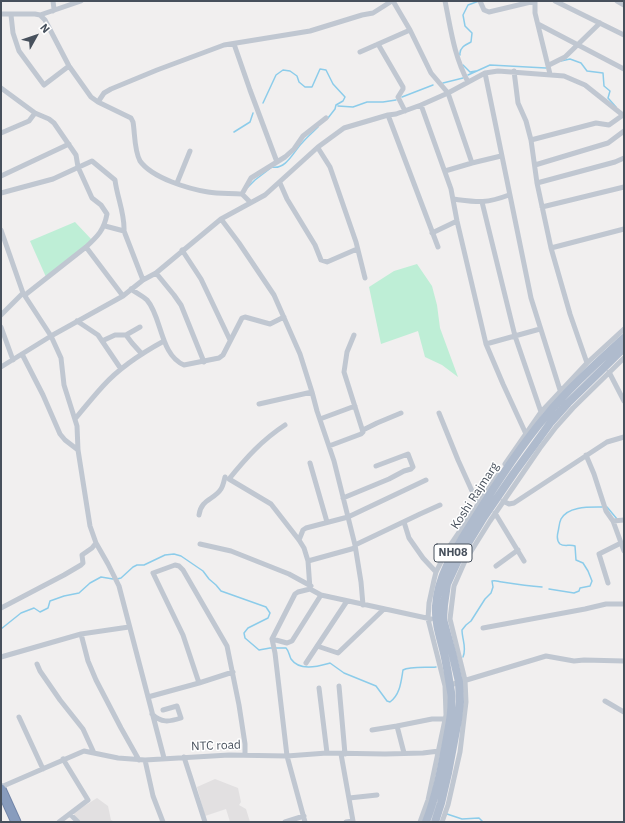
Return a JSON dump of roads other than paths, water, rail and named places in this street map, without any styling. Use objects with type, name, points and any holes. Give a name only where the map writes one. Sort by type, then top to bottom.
[{"type":"highway","points":[[1,788],[16,822]]},
{"type":"main road","name":"Koshi Rajmarg","points":[[583,383],[624,338]]},
{"type":"main road","name":"Koshi Rajmarg","points":[[435,822],[441,803],[458,720],[462,681],[439,619],[444,605],[447,584],[459,558],[544,417],[624,348]]},
{"type":"main road","name":"Koshi Rajmarg","points":[[426,822],[434,801],[452,703],[450,685],[441,655],[439,619],[436,604],[440,581],[452,554],[482,503],[511,471]]},
{"type":"street","points":[[53,1],[53,11]]},
{"type":"street","points":[[40,16],[81,1]]},
{"type":"street","points":[[98,102],[104,93],[111,89],[215,48],[224,45],[310,31],[373,13],[392,1],[410,30],[431,73],[448,93],[472,163]]},
{"type":"street","points":[[445,1],[456,53],[461,70],[468,82]]},
{"type":"street","points":[[480,2],[484,10],[489,12],[535,1],[535,14],[549,65],[550,74]]},
{"type":"street","points":[[555,1],[624,35]]},
{"type":"street","points":[[617,1],[624,5]]},
{"type":"street","points":[[1,14],[35,14],[45,20],[69,66],[91,97],[131,118],[133,122],[138,155],[140,161],[148,169],[161,178],[209,192],[242,194],[250,202]]},
{"type":"street","points":[[11,15],[13,33],[19,51],[44,85],[69,66]]},
{"type":"street","points":[[538,24],[579,44],[624,69]]},
{"type":"street","points":[[549,65],[565,57],[600,24]]},
{"type":"street","points":[[360,52],[410,30]]},
{"type":"street","points":[[234,44],[277,162]]},
{"type":"street","points":[[378,44],[403,87],[398,97],[404,111]]},
{"type":"street","points":[[1,367],[51,336],[123,296],[143,280],[156,273],[220,219],[265,195],[280,183],[301,162],[344,128],[422,105],[485,73],[498,71],[564,76],[585,85],[623,115],[609,124],[596,123],[531,140]]},
{"type":"street","points":[[511,471],[556,426],[583,383],[587,363],[570,314],[551,248],[537,183],[531,140],[526,121],[518,103],[514,72]]},
{"type":"street","points":[[485,73],[531,298],[560,390]]},
{"type":"street","points":[[1,88],[4,93],[35,113],[49,119],[76,155],[78,167],[92,198],[101,205],[107,214],[105,226],[95,239],[24,294],[1,315]]},
{"type":"street","points":[[422,105],[451,189],[486,344],[526,434]]},
{"type":"street","points":[[1,133],[29,121],[35,113]]},
{"type":"street","points":[[388,115],[438,247]]},
{"type":"street","points":[[242,194],[251,178],[285,157],[294,149],[303,136],[326,118]]},
{"type":"street","points":[[535,165],[608,143],[624,131]]},
{"type":"street","points":[[1,176],[69,144]]},
{"type":"street","points":[[318,148],[330,166],[365,278]]},
{"type":"street","points":[[177,183],[190,151]]},
{"type":"street","points":[[445,171],[501,156]]},
{"type":"street","points":[[537,183],[615,162],[624,158]]},
{"type":"street","points":[[1,193],[53,179],[92,161],[114,180],[116,194],[122,209],[124,231],[143,280]]},
{"type":"street","points":[[280,183],[287,199],[315,245],[321,260],[327,262],[357,249]]},
{"type":"street","points":[[542,207],[624,187]]},
{"type":"street","points":[[453,198],[482,202],[509,195]]},
{"type":"street","points":[[482,202],[515,336],[541,412]]},
{"type":"street","points":[[220,219],[239,243],[274,294],[300,354],[334,461],[344,498],[355,546],[363,605]]},
{"type":"street","points":[[432,233],[457,220]]},
{"type":"street","points":[[105,226],[124,231]]},
{"type":"street","points":[[551,248],[624,229]]},
{"type":"street","points":[[1,230],[24,294],[51,336],[61,358],[64,384],[75,419],[78,450],[90,526],[96,543],[119,586],[128,627],[164,758]]},
{"type":"street","points":[[86,247],[123,296]]},
{"type":"street","points":[[182,250],[201,278],[230,340]]},
{"type":"street","points":[[156,273],[181,305],[204,362]]},
{"type":"street","points":[[131,289],[147,301],[153,311],[164,341],[175,359],[184,365],[204,362],[219,358],[223,355],[242,318],[245,317],[270,324],[284,318]]},
{"type":"street","points":[[77,321],[98,335],[121,369]]},
{"type":"street","points":[[1,327],[13,360]]},
{"type":"street","points":[[102,341],[115,335],[126,335],[140,328]]},
{"type":"street","points":[[486,344],[540,329]]},
{"type":"street","points":[[587,363],[624,329]]},
{"type":"street","points":[[126,335],[141,353]]},
{"type":"street","points":[[354,335],[347,352],[344,372],[363,430]]},
{"type":"street","points":[[75,419],[103,385],[121,369],[141,353],[164,341]]},
{"type":"street","points":[[22,354],[43,395],[60,434],[78,450]]},
{"type":"street","points":[[439,619],[465,561],[503,501],[511,471],[526,434],[541,412],[560,390],[583,383],[609,372],[624,358]]},
{"type":"street","points":[[609,372],[624,400]]},
{"type":"street","points":[[259,404],[312,392]]},
{"type":"street","points":[[320,419],[355,406]]},
{"type":"street","points":[[439,413],[472,491],[482,503],[447,550],[436,572],[429,604],[439,619]]},
{"type":"street","points":[[329,446],[361,434],[363,430],[401,414]]},
{"type":"street","points":[[285,425],[271,434],[254,450],[229,479],[271,504],[299,540],[304,548],[308,561],[311,587]]},
{"type":"street","points":[[503,501],[510,504],[514,503],[607,442],[624,437]]},
{"type":"street","points":[[344,498],[413,467],[408,454],[376,466]]},
{"type":"street","points":[[586,455],[606,511],[618,520],[624,551]]},
{"type":"street","points":[[310,462],[327,522]]},
{"type":"street","points":[[199,515],[200,510],[206,502],[220,490],[225,477]]},
{"type":"street","points":[[299,540],[305,528],[348,517],[426,480]]},
{"type":"street","points":[[308,561],[355,546],[440,505]]},
{"type":"street","points":[[495,513],[524,561]]},
{"type":"street","points":[[404,522],[409,538],[423,558],[436,572]]},
{"type":"street","points":[[1,608],[81,565],[83,563],[82,555],[96,543]]},
{"type":"street","points":[[608,583],[599,554],[622,543]]},
{"type":"street","points":[[200,544],[231,551],[289,574],[311,587],[321,595],[363,605],[439,619]]},
{"type":"street","points":[[496,566],[518,550]]},
{"type":"street","points":[[199,683],[183,635],[153,573],[175,565],[183,570],[227,646],[233,672],[245,744],[245,755]]},
{"type":"street","points":[[305,822],[287,756],[275,653],[272,642],[295,594],[311,587]]},
{"type":"street","points":[[272,642],[287,644],[292,641],[321,595]]},
{"type":"street","points":[[306,663],[348,601]]},
{"type":"street","points":[[483,628],[606,604],[624,604]]},
{"type":"street","points":[[317,646],[334,653],[340,652],[384,609]]},
{"type":"street","points":[[1,657],[81,634],[128,627]]},
{"type":"street","points":[[81,634],[88,661],[96,680],[139,760]]},
{"type":"street","points":[[420,822],[428,800],[446,719],[445,686],[441,655]]},
{"type":"street","points":[[450,685],[546,656],[574,661],[624,661]]},
{"type":"street","points":[[37,664],[40,671],[60,700],[83,729],[94,753]]},
{"type":"street","points":[[148,697],[233,672]]},
{"type":"street","points":[[442,822],[448,805],[460,752],[466,702],[462,681]]},
{"type":"street","points":[[339,686],[343,754],[353,820],[346,822]]},
{"type":"street","points":[[319,688],[327,753]]},
{"type":"street","points":[[605,701],[624,712]]},
{"type":"street","points":[[152,714],[157,719],[163,721],[181,718],[177,706],[163,710]]},
{"type":"street","points":[[19,717],[42,769]]},
{"type":"street","points":[[372,730],[432,719],[446,719]]},
{"type":"street","points":[[397,726],[404,753]]},
{"type":"street","name":"NTC road","points":[[1,788],[63,759],[84,751],[111,757],[139,760],[245,755],[287,756],[327,753],[404,753],[439,751]]},
{"type":"street","points":[[184,757],[206,822]]},
{"type":"street","points":[[58,822],[88,800],[63,759]]},
{"type":"street","points":[[145,760],[152,793],[163,822]]},
{"type":"street","points":[[349,798],[377,795]]},
{"type":"street","points":[[70,814],[78,822]]},
{"type":"street","points":[[285,822],[304,816]]},
{"type":"waterway","points":[[460,55],[461,49],[471,42],[472,33],[465,26],[463,15],[468,5],[479,1]]},
{"type":"waterway","points":[[561,61],[570,59],[581,63],[587,71],[603,73],[604,86],[610,91],[608,98],[616,107]]},
{"type":"waterway","points":[[463,65],[470,72],[476,71]]},
{"type":"waterway","points":[[468,75],[490,65],[546,68]]},
{"type":"waterway","points":[[263,103],[276,75],[283,70],[290,71],[297,76],[299,82],[305,87],[312,87],[320,69],[326,70],[333,84],[345,97],[343,101],[336,105],[335,109],[328,118]]},
{"type":"waterway","points":[[443,83],[463,78]]},
{"type":"waterway","points":[[402,97],[433,85]]},
{"type":"waterway","points":[[338,106],[353,107],[367,102],[396,100]]},
{"type":"waterway","points":[[234,132],[250,122],[253,113]]},
{"type":"waterway","points":[[248,187],[272,167],[281,166],[286,163],[299,146],[318,127]]},
{"type":"waterway","points":[[549,589],[574,593],[579,591],[580,588],[590,586],[592,581],[588,571],[583,563],[576,560],[575,546],[560,544],[557,537],[559,524],[564,515],[574,509],[602,507]]},
{"type":"waterway","points":[[607,507],[617,519]]},
{"type":"waterway","points":[[117,579],[121,578],[137,565],[144,565],[165,555],[174,554],[181,556],[203,571],[221,591],[266,607],[270,613],[268,618],[248,628],[244,633],[245,638],[259,650],[286,648],[291,659],[299,666],[304,667],[330,663],[344,673],[376,686],[387,701],[390,702],[398,692],[403,670],[436,667]]},
{"type":"waterway","points":[[1,629],[21,613],[34,608],[40,612],[48,608],[50,601],[79,593],[90,583],[101,577],[113,579]]},
{"type":"waterway","points":[[463,657],[464,647],[462,630],[471,621],[485,599],[491,593],[493,587],[492,581],[542,587]]},
{"type":"waterway","points":[[447,814],[462,819],[479,818],[483,822]]}]
